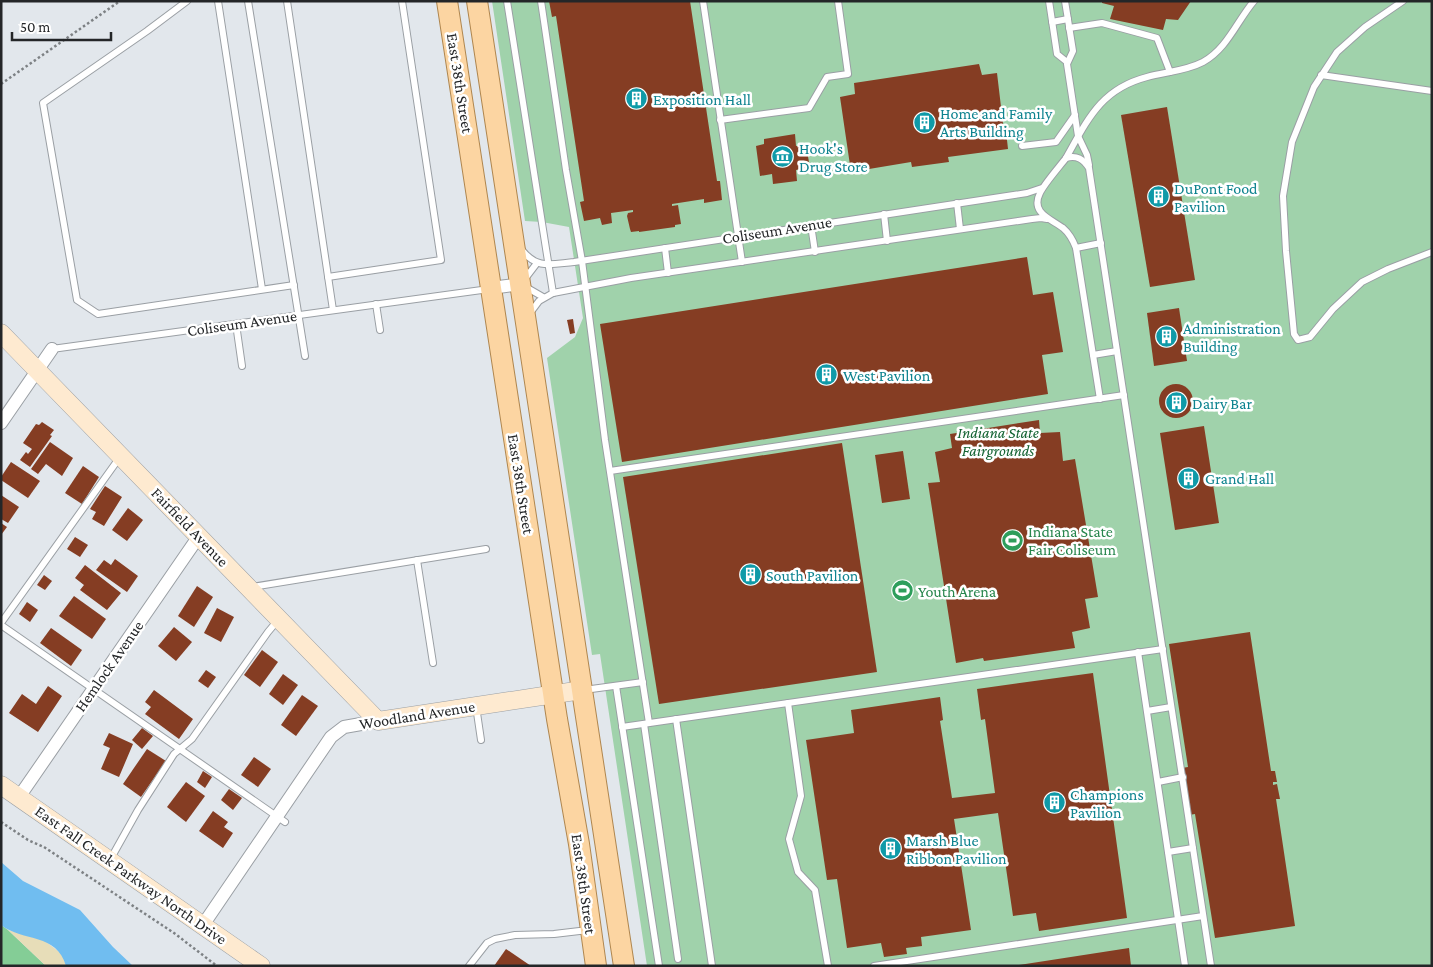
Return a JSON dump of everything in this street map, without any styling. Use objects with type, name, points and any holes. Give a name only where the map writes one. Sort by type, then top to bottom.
[{"type":"main road","name":"East 38th Street","points":[[447,1],[553,695],[579,844],[596,966]]},
{"type":"main road","name":"East 38th Street","points":[[477,1],[624,966]]},
{"type":"street","name":"Coliseum Avenue","points":[[491,288],[520,284]]},
{"type":"street","name":"Fairfield Avenue","points":[[1,334],[378,721]]},
{"type":"street","name":"Coliseum Avenue","points":[[1,423],[52,349]]},
{"type":"street","name":"Hemlock Avenue","points":[[19,797],[199,536]]},
{"type":"street","name":"Woodland Avenue","points":[[203,925],[281,819],[337,732],[350,725],[582,690]]},
{"type":"street","name":"East Fall Creek Parkway North Drive","points":[[1,785],[261,966]]},
{"type":"lane","points":[[187,1],[148,31],[44,103],[77,300],[98,314],[294,285]]},
{"type":"lane","points":[[218,1],[262,289]]},
{"type":"lane","points":[[248,1],[305,356]]},
{"type":"lane","points":[[287,1],[333,310]]},
{"type":"lane","points":[[328,277],[442,260],[402,1]]},
{"type":"lane","points":[[507,1],[553,293]]},
{"type":"lane","points":[[541,1],[566,170],[586,287],[610,470],[642,682],[678,959]]},
{"type":"lane","points":[[703,1],[742,262]]},
{"type":"lane","points":[[720,120],[808,108],[827,77],[848,74],[838,1]]},
{"type":"lane","points":[[1049,1],[1057,54],[1067,62]]},
{"type":"lane","points":[[1065,1],[1073,52],[1067,62],[1078,136],[1087,154],[1211,966]]},
{"type":"lane","points":[[1100,399],[1076,248],[1069,234],[1043,216],[1039,208],[1038,197],[1066,158],[1098,106],[1115,90],[1128,83],[1203,62],[1224,44],[1254,1]]},
{"type":"lane","points":[[1403,1],[1365,26],[1336,52],[1314,87],[1292,142],[1283,196],[1294,334],[1298,340],[1310,337],[1333,309],[1362,282],[1388,269],[1432,252]]},
{"type":"lane","points":[[1052,22],[1068,19]]},
{"type":"lane","points":[[1069,28],[1102,23],[1157,38],[1170,72]]},
{"type":"lane","points":[[1321,75],[1432,90]]},
{"type":"lane","points":[[1022,146],[1056,142],[1075,115]]},
{"type":"lane","points":[[1066,158],[1082,159],[1089,168]]},
{"type":"lane","name":"Coliseum Avenue","points":[[537,263],[548,264],[665,248],[1027,193],[1043,188]]},
{"type":"lane","points":[[957,203],[960,229]]},
{"type":"lane","points":[[884,214],[887,241]]},
{"type":"lane","name":"Coliseum Avenue","points":[[543,297],[553,293],[668,273],[960,229],[1041,218],[1048,220]]},
{"type":"lane","points":[[811,225],[815,252]]},
{"type":"lane","points":[[513,235],[525,254],[537,263],[520,284],[543,297],[531,311],[527,330]]},
{"type":"lane","points":[[1076,248],[1101,243]]},
{"type":"lane","points":[[665,248],[668,273]]},
{"type":"lane","name":"Coliseum Avenue","points":[[52,349],[491,288]]},
{"type":"lane","points":[[376,304],[380,330]]},
{"type":"lane","points":[[236,324],[242,366]]},
{"type":"lane","points":[[1093,355],[1117,351]]},
{"type":"lane","points":[[610,470],[1124,395]]},
{"type":"lane","points":[[121,456],[1,624],[281,819]]},
{"type":"lane","points":[[249,588],[486,550]]},
{"type":"lane","points":[[417,560],[433,663]]},
{"type":"lane","points":[[110,860],[138,810],[174,754],[192,739],[279,619]]},
{"type":"lane","points":[[622,727],[1162,648]]},
{"type":"lane","points":[[1138,652],[1185,966]]},
{"type":"lane","points":[[582,690],[642,682]]},
{"type":"lane","points":[[616,686],[658,966]]},
{"type":"lane","points":[[788,703],[801,796],[789,839],[798,872],[815,890],[828,966]]},
{"type":"lane","points":[[476,706],[481,740]]},
{"type":"lane","points":[[1147,711],[1171,707]]},
{"type":"lane","points":[[676,719],[712,966]]},
{"type":"lane","points":[[1158,782],[1183,777]]},
{"type":"lane","points":[[1168,852],[1193,848]]},
{"type":"lane","points":[[874,966],[1204,916]]},
{"type":"lane","points":[[469,966],[487,943],[495,939],[515,935],[554,934],[591,929]]},
{"type":"path","points":[[1,84],[120,1]]},
{"type":"path","points":[[1,822],[62,859],[174,933],[217,966]]},
{"type":"green space","name":"Indiana State Fairgrounds","points":[[492,1],[1432,1],[1432,966],[647,966],[600,654],[592,655],[547,358],[575,337],[583,318],[569,227],[525,221]]},
{"type":"green space","points":[[1,925],[8,930],[46,966],[1,966]]},
{"type":"sand","points":[[8,930],[45,941],[63,955],[66,966],[46,966]]},
{"type":"water","points":[[1,862],[23,881],[80,910],[133,966],[66,966],[62,955],[55,948],[1,925]]},
{"type":"building","name":"Exposition Hall","points":[[549,1],[690,1],[717,181],[720,181],[722,200],[704,203],[704,199],[672,204],[672,206],[678,205],[681,224],[675,225],[675,227],[631,232],[627,216],[633,210],[611,213],[612,223],[602,225],[600,218],[584,221],[580,202],[584,201],[556,16],[552,17]]},
{"type":"building","points":[[1102,1],[1191,1],[1178,20],[1166,19],[1163,30],[1110,19],[1114,6],[1102,3]]},
{"type":"building","name":"Home and Family Arts Building","points":[[979,64],[982,75],[997,73],[1004,132],[1006,131],[1008,149],[948,157],[949,162],[912,167],[911,162],[851,172],[840,97],[855,94],[854,83]]},
{"type":"building","name":"DuPont Food Pavilion","points":[[1167,107],[1195,280],[1150,287],[1121,115]]},
{"type":"building","name":"Hook's Drug Store","points":[[795,134],[796,146],[806,145],[810,168],[796,170],[797,181],[773,184],[772,174],[760,176],[756,146],[764,144],[764,139]]},
{"type":"building","name":"West Pavilion","points":[[1027,257],[1033,295],[1053,292],[1063,352],[1042,355],[1048,394],[622,462],[600,324]]},
{"type":"building","name":"Administration Building","points":[[1179,308],[1187,361],[1154,366],[1147,313]]},
{"type":"building","points":[[573,319],[575,333],[570,334],[567,320]]},
{"type":"building","name":"Dairy Bar","points":[[1176,384],[1188,389],[1193,401],[1188,413],[1176,418],[1164,413],[1159,401],[1164,389]]},
{"type":"building","name":"Indiana State Fair Coliseum","points":[[1039,420],[1040,433],[1060,432],[1063,461],[1075,459],[1098,597],[1085,599],[1090,628],[1072,632],[1075,648],[984,661],[983,658],[956,663],[928,483],[940,482],[935,452],[952,448],[950,434]]},
{"type":"building","points":[[42,422],[54,430],[50,435],[52,436],[30,467],[20,460],[26,452],[28,454],[32,449],[23,443],[36,424],[39,425]]},
{"type":"building","name":"Grand Hall","points":[[1204,426],[1219,523],[1175,530],[1160,433]]},
{"type":"building","points":[[50,442],[73,458],[62,476],[46,464],[38,474],[31,469]]},
{"type":"building","name":"South Pavilion","points":[[842,443],[877,672],[659,704],[623,477]]},
{"type":"building","points":[[903,451],[910,499],[882,503],[875,455]]},
{"type":"building","points":[[11,462],[40,481],[28,498],[1,480]]},
{"type":"building","points":[[83,466],[99,477],[82,504],[65,493]]},
{"type":"building","points":[[105,486],[122,497],[104,526],[92,519],[96,512],[90,509]]},
{"type":"building","points":[[1,495],[19,507],[8,523],[1,519]]},
{"type":"building","points":[[128,508],[143,520],[127,541],[112,530]]},
{"type":"building","points":[[1,523],[7,527],[1,535]]},
{"type":"building","points":[[75,537],[88,545],[80,557],[67,549]]},
{"type":"building","points":[[115,559],[138,576],[127,592],[96,570],[104,560],[111,565]]},
{"type":"building","points":[[85,565],[121,593],[107,610],[80,590],[84,585],[75,578]]},
{"type":"building","points":[[44,575],[52,581],[45,590],[37,585]]},
{"type":"building","points":[[197,586],[213,597],[194,627],[178,616]]},
{"type":"building","points":[[74,596],[106,619],[92,639],[59,616]]},
{"type":"building","points":[[27,602],[38,610],[30,622],[19,614]]},
{"type":"building","points":[[217,608],[234,617],[221,642],[204,633]]},
{"type":"building","points":[[174,627],[192,642],[176,661],[158,646]]},
{"type":"building","points":[[51,628],[82,650],[71,666],[40,643]]},
{"type":"building","points":[[1250,632],[1271,771],[1275,771],[1277,782],[1273,782],[1273,785],[1277,784],[1280,799],[1276,799],[1295,926],[1215,938],[1195,814],[1189,815],[1182,768],[1188,767],[1169,644]]},
{"type":"building","points":[[262,650],[278,662],[260,687],[244,675]]},
{"type":"building","points":[[206,670],[216,677],[208,688],[198,681]]},
{"type":"building","points":[[1093,673],[1127,918],[1039,931],[1036,913],[1013,916],[998,813],[954,819],[971,930],[921,937],[922,946],[906,948],[907,954],[884,957],[881,943],[847,948],[837,879],[827,880],[806,740],[854,733],[851,710],[940,697],[943,720],[940,721],[952,798],[995,793],[985,719],[981,720],[977,689]]},
{"type":"building","points":[[283,674],[298,685],[283,705],[269,694]]},
{"type":"building","points":[[48,686],[62,696],[38,732],[9,713],[22,694],[36,704]]},
{"type":"building","points":[[154,690],[193,719],[179,739],[145,714],[151,707],[145,702]]},
{"type":"building","points":[[302,695],[318,706],[296,736],[281,725]]},
{"type":"building","points":[[142,728],[153,736],[142,749],[132,740]]},
{"type":"building","points":[[109,733],[133,744],[119,777],[101,769],[110,748],[103,745]]},
{"type":"building","points":[[147,749],[166,761],[141,797],[123,784]]},
{"type":"building","points":[[254,757],[271,769],[258,787],[241,775]]},
{"type":"building","points":[[203,771],[212,777],[205,788],[197,782]]},
{"type":"building","points":[[186,782],[205,796],[186,822],[167,807]]},
{"type":"building","points":[[229,789],[242,798],[233,810],[221,800]]},
{"type":"building","points":[[213,811],[228,822],[224,827],[233,833],[223,848],[199,831]]},
{"type":"building","points":[[1129,948],[1131,966],[1019,966],[1019,965]]},
{"type":"building","points":[[506,949],[531,966],[494,966]]},
{"type":"place","name":"Exposition Hall","points":[[637,99]]},
{"type":"place","name":"Home and Family Arts Building","points":[[924,122]]},
{"type":"place","name":"Hook's Drug Store","points":[[783,157]]},
{"type":"place","name":"DuPont Food Pavilion","points":[[1158,197]]},
{"type":"place","name":"Administration Building","points":[[1167,337]]},
{"type":"place","name":"West Pavilion","points":[[827,375]]},
{"type":"place","name":"Dairy Bar","points":[[1176,403]]},
{"type":"place","name":"Grand Hall","points":[[1189,478]]},
{"type":"place","name":"Indiana State Fair Coliseum","points":[[1012,540]]},
{"type":"place","name":"South Pavilion","points":[[750,575]]},
{"type":"place","name":"Youth Arena","points":[[902,591]]},
{"type":"place","name":"Champions Pavilion","points":[[1054,803]]},
{"type":"place","name":"Marsh Blue Ribbon Pavilion","points":[[890,849]]}]
